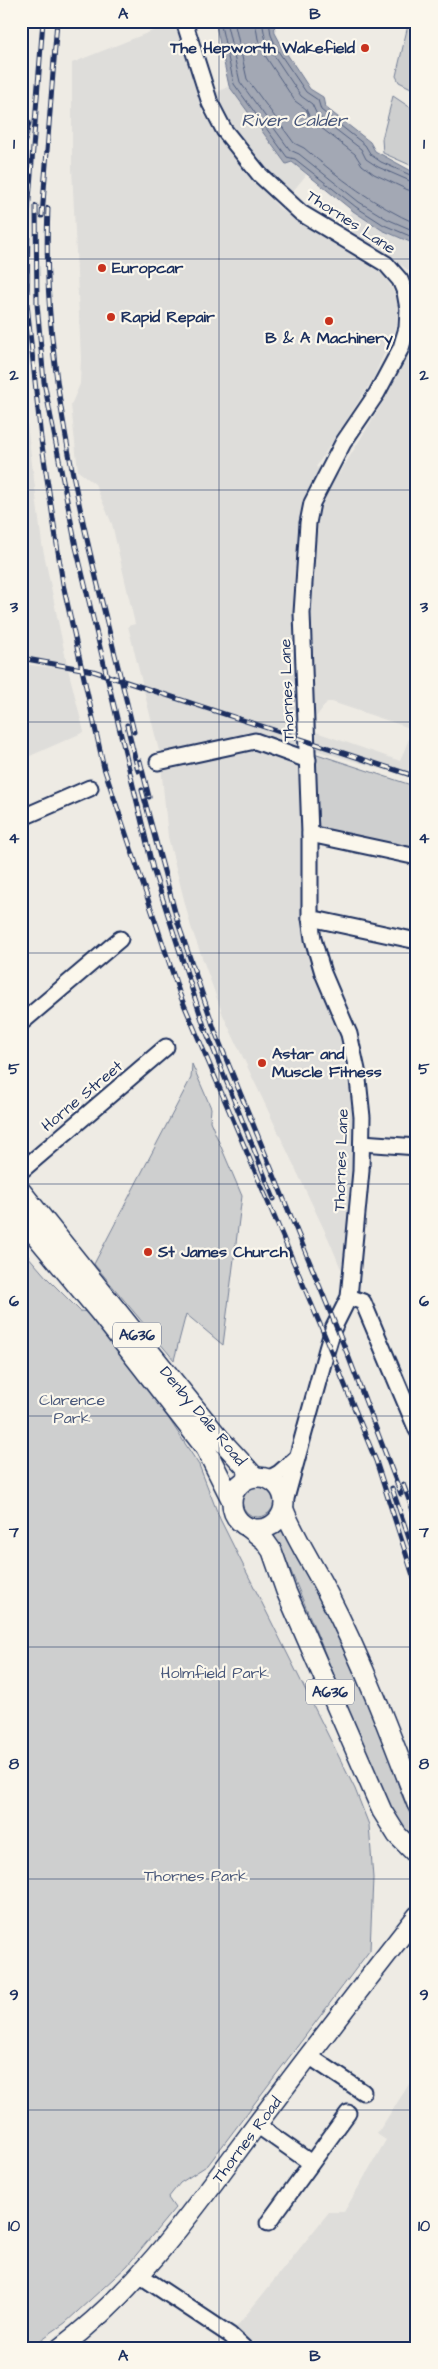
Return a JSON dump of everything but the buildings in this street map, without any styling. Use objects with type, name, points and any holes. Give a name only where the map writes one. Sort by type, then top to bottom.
[{"type":"main road","name":"Denby Dale Road","points":[[21,1191],[220,1439],[261,1478]]},
{"type":"main road","name":"Denby Dale Road","points":[[21,1218],[100,1313],[206,1449],[232,1499]]},
{"type":"main road","points":[[232,1499],[242,1484],[261,1478]]},
{"type":"main road","name":"A636","points":[[261,1478],[283,1492],[284,1506],[295,1536],[328,1594],[378,1701],[417,1804]]},
{"type":"main road","name":"A636","points":[[232,1499],[233,1511],[241,1523],[265,1541],[272,1551],[290,1600],[382,1811],[397,1835],[417,1855]]},
{"type":"main road","points":[[249,1528],[258,1529],[269,1526],[284,1506]]},
{"type":"main road","name":"Thornes Road","points":[[60,2348],[141,2276],[199,2205],[309,2056],[417,1916]]},
{"type":"street","name":"Thornes Lane","points":[[184,21],[210,103],[224,130],[245,157],[260,175],[301,213],[386,264],[400,280],[407,300],[407,328],[401,348],[376,393],[343,442],[312,503],[308,523],[302,614],[310,834],[310,918],[313,939],[323,974],[342,1015],[354,1051],[360,1093],[362,1143],[349,1297],[333,1329],[284,1506]]},
{"type":"street","points":[[158,762],[254,741],[308,760]]},
{"type":"street","points":[[21,818],[90,788]]},
{"type":"street","points":[[310,834],[417,857]]},
{"type":"street","points":[[310,918],[417,941]]},
{"type":"street","points":[[24,1016],[120,938]]},
{"type":"street","name":"Horne Street","points":[[21,1171],[166,1047]]},
{"type":"street","points":[[362,1143],[417,1147]]},
{"type":"street","points":[[349,1297],[363,1302],[415,1421]]},
{"type":"street","points":[[261,1478],[280,1473],[296,1458]]},
{"type":"street","points":[[309,2056],[364,2092]]},
{"type":"street","points":[[268,2223],[348,2113]]},
{"type":"street","points":[[257,2125],[311,2163]]},
{"type":"street","points":[[141,2276],[230,2335],[244,2348]]},
{"type":"shaded area","points":[[175,22],[203,113],[241,165],[280,209],[384,275],[398,299],[397,324],[373,379],[316,467],[339,474],[389,392],[417,338],[417,779],[308,748],[310,918],[360,1093],[346,1281],[329,1240],[223,1015],[191,927],[168,837],[160,755],[128,626],[135,624],[112,524],[95,484],[78,471],[71,405],[80,384],[81,358],[72,168],[72,63]],"holes":[[[327,702],[413,729],[400,761],[316,732],[316,717]]]},
{"type":"shaded area","points":[[229,86],[286,163],[292,162],[306,175],[289,196],[261,170],[224,123],[216,93]]},
{"type":"shaded area","points":[[353,211],[382,230],[417,245],[417,280],[407,269],[341,226]]},
{"type":"shaded area","points":[[21,376],[42,544],[68,669],[84,732],[21,760],[21,664],[56,668],[21,661]]},
{"type":"shaded area","points":[[417,2072],[417,2348],[244,2348],[230,2335],[329,2212],[344,2212],[386,2140],[377,2134]]},
{"type":"green space","points":[[409,21],[417,21],[417,91],[399,82],[396,76]]},
{"type":"green space","points":[[393,96],[417,112],[417,168],[383,153],[382,139]]},
{"type":"green space","points":[[314,753],[417,787],[417,850],[319,828]]},
{"type":"green space","points":[[192,1064],[211,1108],[210,1121],[242,1196],[223,1345],[186,1314],[174,1360],[94,1264],[191,1078]]},
{"type":"green space","name":"Thornes Park","points":[[21,1248],[47,1278],[80,1311],[100,1313],[199,1465],[220,1519],[355,1789],[369,1825],[373,1878],[370,1950],[208,2165],[180,2183],[168,2198],[175,2208],[127,2266],[65,2323],[29,2348],[21,2348]]},
{"type":"green space","points":[[258,1485],[264,1486],[269,1490],[273,1495],[273,1507],[269,1512],[264,1516],[258,1517],[252,1516],[247,1512],[243,1507],[242,1501],[243,1495],[247,1490],[252,1486]]},
{"type":"green space","points":[[283,1526],[312,1577],[376,1714],[402,1796],[417,1830],[417,1845],[393,1817],[283,1552],[272,1533]]},
{"type":"water","name":"River Calder","points":[[215,21],[274,21],[275,33],[283,48],[310,89],[323,97],[325,107],[370,142],[375,151],[417,174],[417,245],[382,230],[353,211],[292,162],[286,164],[229,86]]},
{"type":"railway","points":[[43,21],[28,212],[27,304],[41,439],[63,584],[104,768],[180,995],[376,1461],[417,1588]]},
{"type":"railway","points":[[42,216],[57,21]]},
{"type":"railway","points":[[21,158],[29,123]]},
{"type":"railway","points":[[36,206],[37,304],[44,382],[76,547],[153,869],[204,1026],[274,1199]]},
{"type":"railway","points":[[48,208],[48,275],[52,341],[61,407],[87,538],[134,732]]},
{"type":"railway","points":[[21,658],[93,671],[417,777]]},
{"type":"railway","points":[[127,725],[138,771]]},
{"type":"railway","points":[[140,761],[149,797]]},
{"type":"railway","points":[[142,790],[178,923],[216,1034],[349,1358],[401,1494]]},
{"type":"railway","points":[[403,1484],[417,1521]]},
{"type":"railway","points":[[392,1488],[417,1562]]},
{"type":"place","name":"The Hepworth Wakefield","points":[[365,48]]},
{"type":"place","name":"Europcar","points":[[102,268]]},
{"type":"place","name":"Rapid Repair","points":[[111,317]]},
{"type":"place","name":"B & A Machinery","points":[[329,321]]},
{"type":"place","name":"Astar and Muscle Fitness","points":[[262,1063]]},
{"type":"place","name":"St James Church","points":[[148,1252]]},
{"type":"park label","name":"Clarence Park","points":[[72,1409]]},
{"type":"park label","name":"Holmfield Park","points":[[215,1673]]}]
